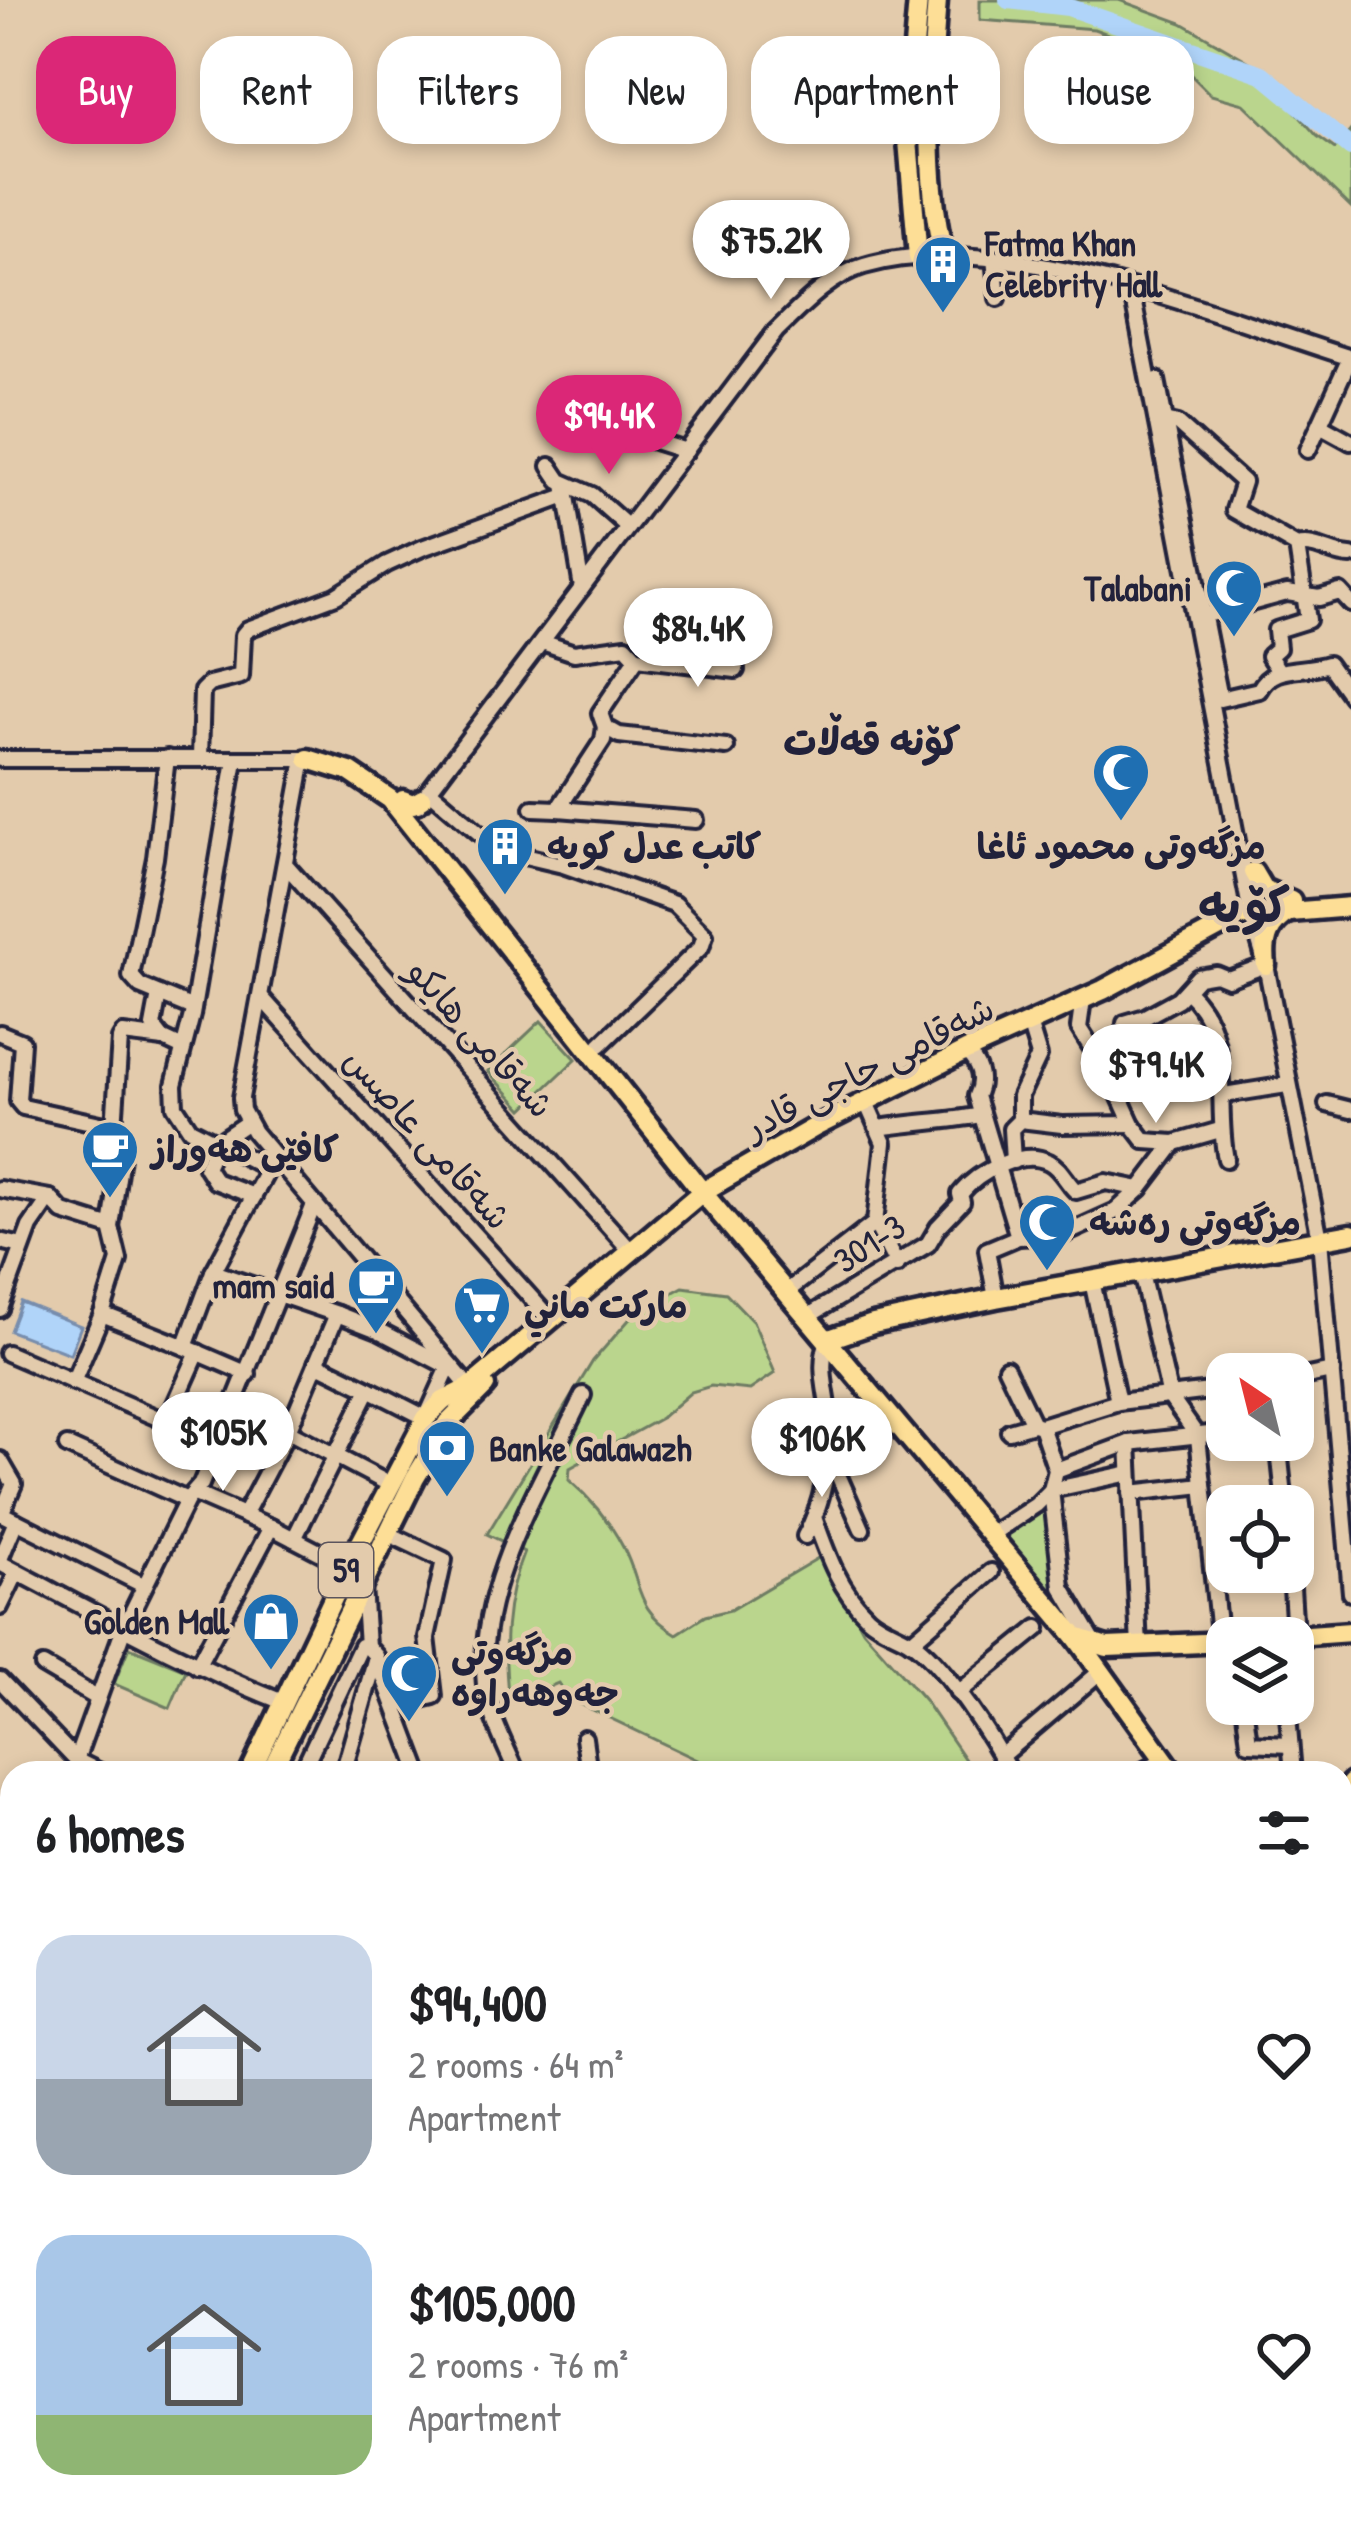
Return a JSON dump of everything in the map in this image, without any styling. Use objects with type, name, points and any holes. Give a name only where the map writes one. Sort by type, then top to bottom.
[{"type":"main road","points":[[918,0],[922,36]]},
{"type":"main road","points":[[926,36],[937,0]]},
{"type":"main road","points":[[909,144],[918,256]]},
{"type":"main road","points":[[929,144],[943,254]]},
{"type":"main road","points":[[306,759],[360,777],[414,808],[600,1045],[708,1193],[794,1286],[832,1338]]},
{"type":"main road","points":[[414,808],[708,1193],[1076,1637],[1166,1761]]},
{"type":"main road","points":[[1253,872],[1263,889],[1291,906],[1266,935],[1266,964]]},
{"type":"main road","name":"شەقامی حاجی قادر","points":[[708,1193],[866,1102],[1083,999],[1240,916],[1351,895]]},
{"type":"main road","name":"شەقامی حاجی قادر","points":[[1291,906],[1351,907]]},
{"type":"main road","name":"59","points":[[276,1761],[387,1533],[445,1428],[472,1391],[550,1318],[708,1193]]},
{"type":"main road","name":"59","points":[[256,1761],[347,1567],[425,1418],[443,1401],[472,1391],[708,1193]]},
{"type":"main road","points":[[832,1338],[873,1324],[995,1298],[1351,1234]]},
{"type":"main road","points":[[425,1418],[445,1428]]},
{"type":"main road","points":[[1314,1635],[1351,1632]]},
{"type":"main road","points":[[1076,1637],[1096,1645],[1206,1643]]},
{"type":"street","points":[[600,1045],[701,946],[706,935],[674,904],[563,865],[499,850],[414,808],[776,331],[803,305],[861,266],[918,256],[994,258],[1098,278],[1351,358],[1308,450]]},
{"type":"street","points":[[994,258],[998,298]]},
{"type":"street","points":[[1131,288],[1150,346],[1258,892],[1251,914]]},
{"type":"street","points":[[1131,288],[1251,914],[1266,964],[1320,1239],[1351,1593]]},
{"type":"street","points":[[634,392],[609,422],[610,427],[686,451]]},
{"type":"street","points":[[1165,421],[1178,424],[1243,482],[1234,510],[1297,546],[1308,543],[1351,556]]},
{"type":"street","points":[[1319,425],[1351,442]]},
{"type":"street","points":[[550,466],[566,490],[582,588]]},
{"type":"street","points":[[200,758],[202,691],[209,684],[242,676],[243,635],[248,629],[336,596],[387,564],[566,490],[592,495],[628,527]]},
{"type":"street","points":[[1278,670],[1269,656],[1278,648],[1276,630],[1307,622],[1297,546]]},
{"type":"street","points":[[1203,616],[1287,593],[1319,598],[1340,592],[1351,604]]},
{"type":"street","points":[[542,641],[574,653],[626,646],[637,658],[736,670],[697,601]]},
{"type":"street","points":[[558,809],[603,740],[600,712],[637,658]]},
{"type":"street","points":[[1220,699],[1259,690],[1267,676],[1278,670],[1330,664],[1351,696]]},
{"type":"street","points":[[605,727],[619,735],[726,747]]},
{"type":"street","points":[[167,758],[131,976],[140,986],[193,1008]]},
{"type":"street","points":[[0,759],[306,759],[241,1098],[248,1122],[271,1162],[314,1205],[472,1391]]},
{"type":"street","points":[[235,760],[193,1008],[174,1085],[175,1106],[190,1129],[271,1162]]},
{"type":"street","points":[[533,808],[697,820]]},
{"type":"street","name":"شه‌قامی هایكو","points":[[285,864],[632,1251]]},
{"type":"street","points":[[1125,1023],[1187,992],[1198,977],[1228,979],[1266,964]]},
{"type":"street","points":[[1187,992],[1204,1011],[1218,1052],[1224,1095],[1220,1130],[1226,1159]]},
{"type":"street","points":[[159,994],[153,1026],[164,1040]]},
{"type":"street","name":"شه‌قامی عاصس","points":[[261,997],[550,1318]]},
{"type":"street","points":[[1083,999],[1079,1028],[1145,1141],[1174,1143],[1220,1130]]},
{"type":"street","points":[[1013,1160],[1011,1129],[1020,1120],[1020,1096],[1039,1056],[1029,1023]]},
{"type":"street","points":[[0,1033],[22,1042],[18,1101],[23,1107],[115,1127]]},
{"type":"street","points":[[74,1382],[119,1261],[111,1227],[122,1150],[115,1127],[120,1040],[123,1034],[184,1048]]},
{"type":"street","points":[[966,1051],[979,1065],[976,1096],[1018,1237]]},
{"type":"street","points":[[1224,1095],[1287,1084]]},
{"type":"street","points":[[866,1102],[879,1128],[883,1167],[874,1223],[897,1265]]},
{"type":"street","points":[[1327,1104],[1351,1110]]},
{"type":"street","points":[[879,1128],[981,1115]]},
{"type":"street","points":[[1020,1120],[1132,1124]]},
{"type":"street","points":[[248,1122],[217,1143],[208,1157],[209,1175],[254,1196]]},
{"type":"street","points":[[995,1298],[987,1250],[1018,1237],[1063,1235],[1116,1211],[1140,1189],[1174,1143]]},
{"type":"street","points":[[996,1167],[1013,1160],[1043,1158],[1076,1191],[1106,1182],[1140,1189]]},
{"type":"street","points":[[167,1422],[213,1272],[271,1162]]},
{"type":"street","name":"301-3","points":[[814,1312],[928,1244],[962,1202],[960,1194],[968,1184],[996,1167]]},
{"type":"street","points":[[0,1189],[50,1198],[63,1212],[111,1227]]},
{"type":"street","points":[[0,1309],[22,1246],[50,1198]]},
{"type":"street","points":[[79,1761],[123,1630],[218,1444],[314,1205]]},
{"type":"street","points":[[794,1286],[874,1223]]},
{"type":"street","points":[[0,1240],[22,1246]]},
{"type":"street","points":[[213,1272],[337,1313],[449,1367]]},
{"type":"street","points":[[1141,1273],[1170,1396],[1198,1437],[1221,1617]]},
{"type":"street","points":[[1092,1281],[1118,1402]]},
{"type":"street","points":[[244,1515],[288,1431],[337,1313]]},
{"type":"street","points":[[102,1314],[248,1374]]},
{"type":"street","points":[[805,1537],[815,1520],[828,1452],[822,1354],[832,1338]]},
{"type":"street","points":[[7,1353],[218,1444]]},
{"type":"street","points":[[316,1363],[425,1418],[449,1367]]},
{"type":"street","points":[[1006,1368],[1056,1470],[1051,1490],[1062,1587],[1096,1645]]},
{"type":"street","points":[[1314,1375],[1332,1371]]},
{"type":"street","points":[[294,1539],[370,1389]]},
{"type":"street","points":[[1009,1431],[1118,1402],[1206,1392]]},
{"type":"street","points":[[513,1761],[485,1687],[486,1637],[509,1554],[583,1396]]},
{"type":"street","points":[[288,1431],[391,1485]]},
{"type":"street","points":[[1056,1470],[1129,1443],[1206,1436]]},
{"type":"street","points":[[1129,1443],[1139,1647]]},
{"type":"street","points":[[67,1446],[244,1515],[347,1567]]},
{"type":"street","points":[[828,1452],[862,1528]]},
{"type":"street","points":[[0,1460],[14,1484],[0,1561],[123,1630],[283,1702]]},
{"type":"street","points":[[990,1535],[1051,1490],[1130,1473]]},
{"type":"street","points":[[1131,1493],[1203,1485]]},
{"type":"street","points":[[6,1516],[143,1586]]},
{"type":"street","points":[[815,1520],[836,1574],[857,1604],[881,1626],[911,1642],[958,1694],[1004,1761]]},
{"type":"street","points":[[197,1666],[271,1527]]},
{"type":"street","points":[[387,1533],[445,1560],[427,1637],[434,1696],[396,1706]]},
{"type":"street","points":[[0,1607],[17,1572]]},
{"type":"street","points":[[911,1642],[991,1572]]},
{"type":"street","points":[[345,1761],[368,1650],[363,1581]]},
{"type":"street","points":[[958,1694],[1038,1628]]},
{"type":"street","points":[[335,1638],[368,1650],[396,1706],[416,1761]]},
{"type":"street","points":[[308,1761],[368,1650]]},
{"type":"street","points":[[43,1666],[97,1698]]},
{"type":"street","points":[[1001,1756],[1100,1672]]},
{"type":"street","points":[[0,1680],[73,1761]]},
{"type":"street","points":[[1247,1725],[1249,1743],[1290,1744]]},
{"type":"street","points":[[1289,1725],[1292,1761]]},
{"type":"street","points":[[584,1738],[587,1761]]},
{"type":"green space","points":[[980,0],[1119,0],[1182,23],[1253,64],[1317,136],[1335,149],[1351,130],[1351,207],[1244,104],[1211,95],[1194,78],[1194,36],[1114,36],[1094,29],[980,20]]},
{"type":"green space","points":[[541,1021],[576,1059],[523,1109],[488,1071]]},
{"type":"green space","points":[[683,1287],[726,1293],[753,1321],[775,1373],[750,1390],[711,1386],[691,1392],[661,1418],[570,1468],[569,1480],[618,1537],[646,1606],[677,1634],[705,1616],[730,1610],[823,1555],[863,1630],[924,1700],[966,1761],[700,1761],[572,1700],[558,1683],[509,1704],[506,1626],[524,1552],[487,1534],[593,1361],[635,1313]]},
{"type":"green space","points":[[1044,1506],[1057,1590],[1080,1630],[998,1537]]},
{"type":"green space","points":[[129,1647],[186,1670],[170,1708],[114,1684]]},
{"type":"water","points":[[21,1302],[81,1326],[70,1354],[10,1331]]},
{"type":"waterway","points":[[1008,0],[1068,7],[1262,74],[1351,148]]},
{"type":"place","name":"Fatma Khan Celebrity Hall","points":[[943,315]]},
{"type":"place","name":"Talabani","points":[[1234,639]]},
{"type":"place","name":"مزگه‌وتی محمود ئاغا","points":[[1121,823]]},
{"type":"place","name":"كاتب عدل كويه","points":[[505,897]]},
{"type":"place","name":"کافێی هەوراز","points":[[110,1200]]},
{"type":"place","name":"مزگەوتی رەشە","points":[[1047,1273]]},
{"type":"place","name":"mam said","points":[[376,1336]]},
{"type":"place","name":"مارکت ماني","points":[[482,1356]]},
{"type":"place","name":"Banke Galawazh","points":[[447,1499]]},
{"type":"place","name":"Golden Mall","points":[[271,1672]]},
{"type":"place","name":"مزگه‌وتی جه‌وهه‌راوه","points":[[409,1724]]},
{"type":"district","name":"کۆنە قەڵات","points":[[872,741]]},
{"type":"district","name":"کۆیە","points":[[1244,905]]}]
